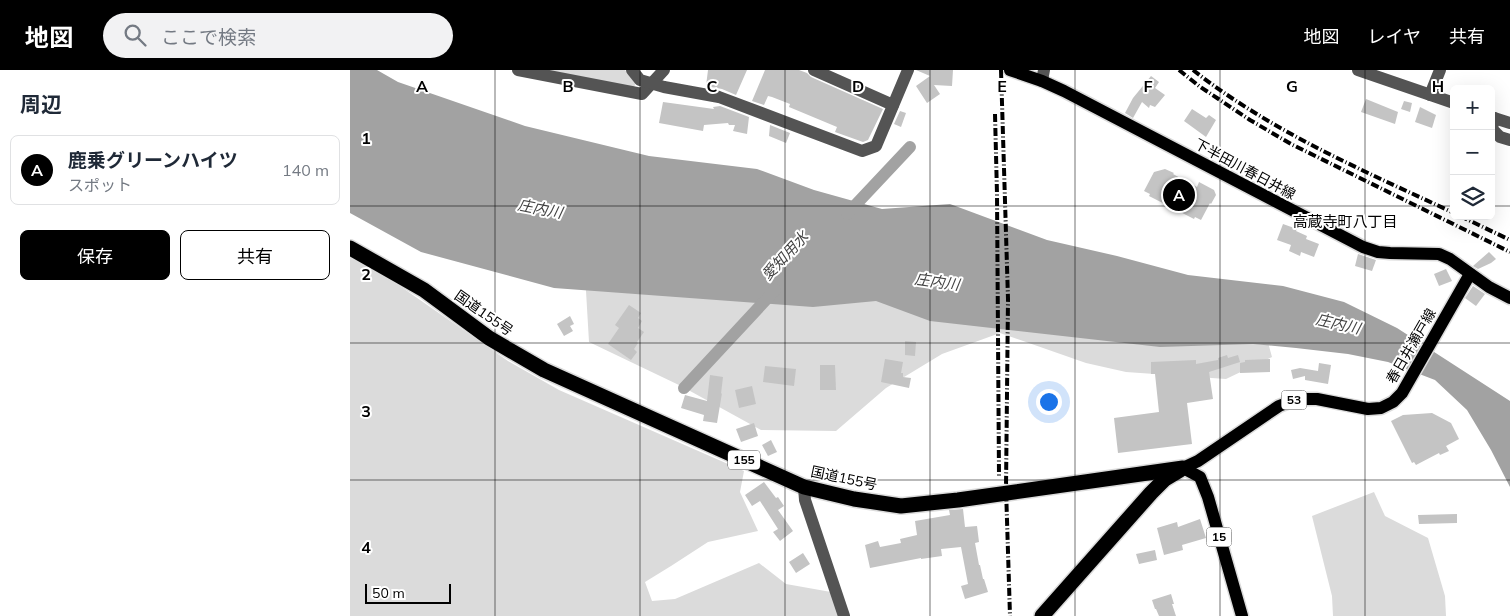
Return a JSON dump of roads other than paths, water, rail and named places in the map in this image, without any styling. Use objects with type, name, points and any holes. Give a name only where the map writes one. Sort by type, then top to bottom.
[{"type":"highway","name":"国道155号","points":[[350,248],[424,290],[489,338],[544,370],[804,487],[854,499],[902,506],[958,500],[1183,468]]},
{"type":"highway","points":[[1042,616],[1151,493],[1165,479],[1183,468]]},
{"type":"main road","name":"下半田川春日井線","points":[[1010,70],[1043,75],[1363,247],[1378,252],[1439,254],[1450,259],[1470,274]]},
{"type":"main road","points":[[1470,274],[1510,298]]},
{"type":"main road","name":"春日井瀬戸線","points":[[1183,468],[1198,461],[1279,406],[1297,399],[1317,399],[1368,409],[1381,408],[1393,402],[1402,393],[1470,274]]},
{"type":"main road","name":"15","points":[[1183,468],[1200,477],[1208,497],[1242,616]]},
{"type":"street","points":[[518,70],[642,94],[664,70]]},
{"type":"street","points":[[632,70],[640,80],[719,97],[862,151],[876,146],[908,70]]},
{"type":"street","points":[[814,70],[893,105]]},
{"type":"street","points":[[1358,70],[1450,102]]},
{"type":"street","points":[[1430,95],[1440,70]]},
{"type":"street","points":[[1495,118],[1510,123]]},
{"type":"street","points":[[1493,130],[1500,137],[1510,140]]},
{"type":"street","points":[[804,487],[805,500],[844,616]]},
{"type":"water","name":"庄内川","points":[[350,70],[377,70],[398,82],[525,126],[649,156],[757,169],[814,190],[882,209],[950,204],[1047,240],[1188,275],[1283,286],[1344,302],[1397,328],[1510,401],[1510,487],[1467,410],[1435,380],[1388,362],[1348,354],[1253,344],[1160,347],[930,321],[876,301],[813,307],[554,288],[421,252],[350,213]]},
{"type":"waterway","name":"愛知用水","points":[[847,214],[910,147]]},
{"type":"waterway","name":"愛知用水","points":[[684,388],[775,290]]},
{"type":"railway","points":[[1001,70],[1008,299],[1006,488],[1010,616]]},
{"type":"railway","points":[[1179,70],[1199,86],[1250,120],[1291,144],[1510,252]]},
{"type":"railway","points":[[1193,70],[1254,113],[1319,149],[1450,211]]},
{"type":"railway","points":[[995,114],[999,476]]},
{"type":"railway","points":[[1468,220],[1510,240]]},
{"type":"place","name":"鹿乗グリーンハイツ","points":[[1179,195]]},
{"type":"district","name":"高蔵寺町八丁目","points":[[1345,222]]}]
